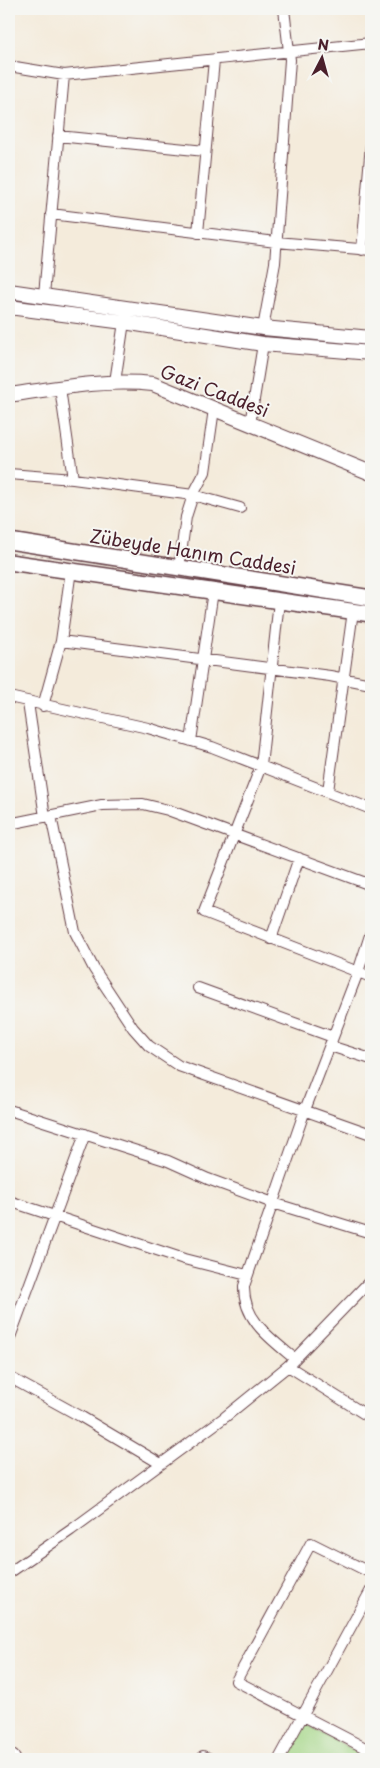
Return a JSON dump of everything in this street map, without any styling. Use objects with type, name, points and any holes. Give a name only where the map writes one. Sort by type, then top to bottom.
[{"type":"main road","name":"Zübeyde Hanım Caddesi","points":[[9,541],[371,598]]},
{"type":"main road","points":[[9,562],[371,614]]},
{"type":"street","points":[[263,328],[276,242],[289,52],[284,9]]},
{"type":"street","points":[[9,66],[64,75],[371,43]]},
{"type":"street","points":[[198,232],[214,60]]},
{"type":"street","points":[[44,295],[64,75]]},
{"type":"street","points":[[58,136],[206,152]]},
{"type":"street","points":[[51,214],[276,242],[366,250],[371,144]]},
{"type":"street","points":[[9,291],[263,328],[371,338]]},
{"type":"street","points":[[9,307],[124,322],[263,344],[371,353]]},
{"type":"street","points":[[115,382],[124,322]]},
{"type":"street","points":[[250,424],[263,344]]},
{"type":"street","name":"Gazi Caddesi","points":[[9,395],[115,382],[153,384],[371,473]]},
{"type":"street","points":[[60,388],[73,479]]},
{"type":"street","points":[[180,568],[186,517],[193,495],[205,472],[214,409]]},
{"type":"street","points":[[9,474],[73,479],[193,495],[240,508]]},
{"type":"street","points":[[43,706],[61,641],[71,570]]},
{"type":"street","points":[[191,741],[213,591]]},
{"type":"street","points":[[280,601],[261,766],[204,912],[371,977]]},
{"type":"street","points":[[328,791],[353,611]]},
{"type":"street","points":[[61,641],[273,668],[371,684]]},
{"type":"street","points":[[9,697],[28,703],[148,728],[191,741],[328,791],[371,809]]},
{"type":"street","points":[[28,703],[48,817],[75,932],[87,957],[140,1037],[158,1054],[179,1066],[371,1134]]},
{"type":"street","points":[[9,824],[102,805],[143,804],[168,810],[371,885]]},
{"type":"street","points":[[271,939],[299,858]]},
{"type":"street","points":[[371,932],[358,972],[305,1110],[247,1275],[244,1295],[249,1312],[292,1362],[371,1418]]},
{"type":"street","points":[[198,988],[332,1042],[371,1060]]},
{"type":"street","points":[[9,1110],[168,1161],[208,1179],[273,1203],[371,1233]]},
{"type":"street","points":[[9,1340],[53,1216],[85,1134]]},
{"type":"street","points":[[9,1201],[184,1259],[247,1275]]},
{"type":"street","points":[[9,1572],[71,1530],[225,1417],[292,1362],[371,1280]]},
{"type":"street","points":[[9,1377],[161,1464]]},
{"type":"street","points":[[371,1573],[310,1543],[236,1681],[371,1751]]},
{"type":"street","points":[[279,1759],[371,1590]]},
{"type":"green space","points":[[306,1724],[367,1757],[366,1759],[286,1759]]}]
